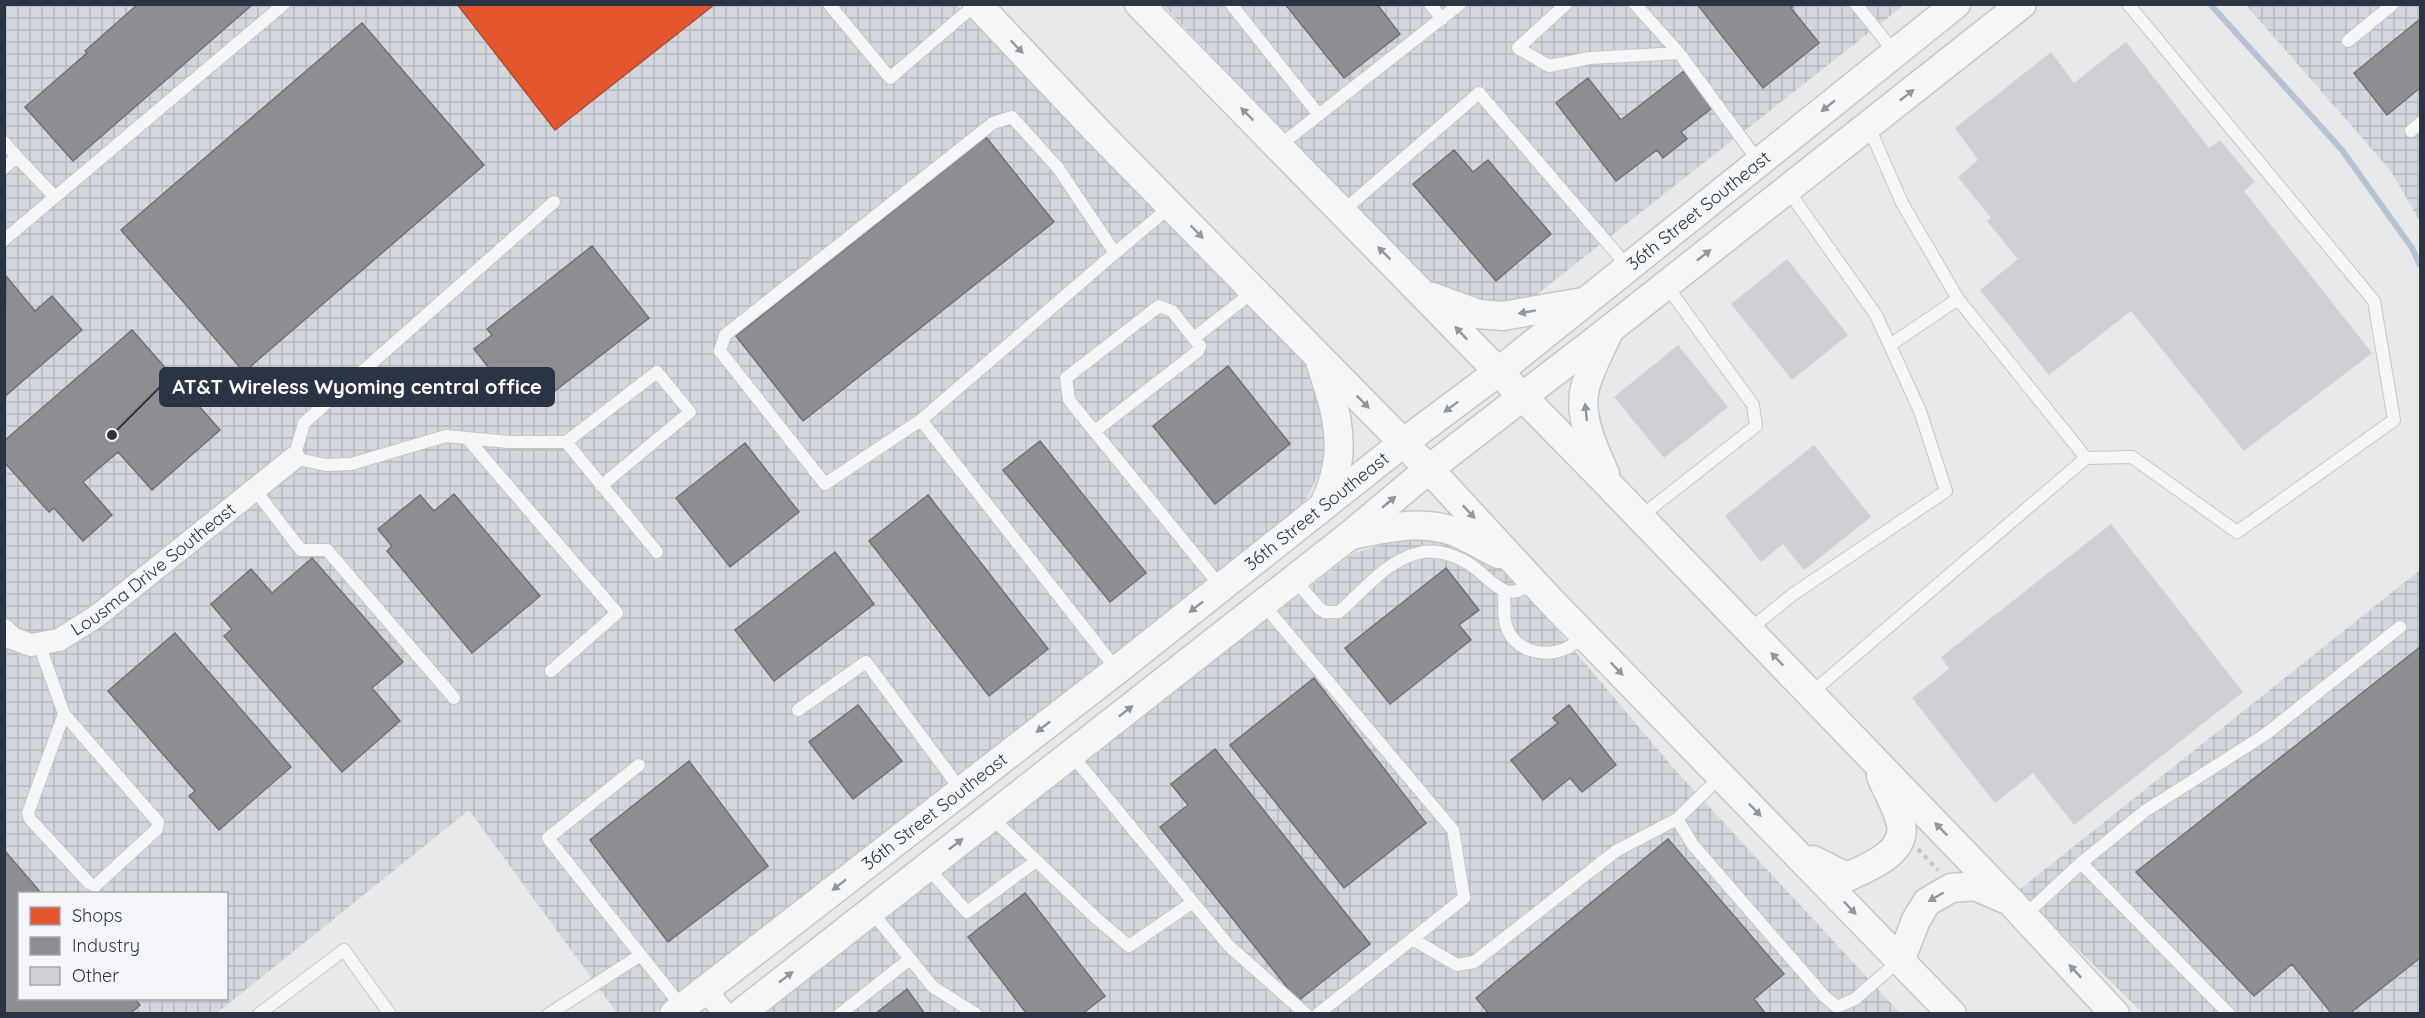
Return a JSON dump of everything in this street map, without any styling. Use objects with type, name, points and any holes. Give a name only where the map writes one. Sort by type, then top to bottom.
[{"type":"street","points":[[976,4],[1429,469],[1585,636],[1952,1014]]},
{"type":"street","points":[[1139,4],[1425,294],[1522,398],[1611,487],[2017,908],[2115,1014]]},
{"type":"street","name":"36th Street Southeast","points":[[740,1014],[2022,4]]},
{"type":"street","name":"36th Street Southeast","points":[[678,1010],[1117,670],[1403,443],[1498,372],[1895,53],[1948,7]]},
{"type":"street","points":[[1425,294],[1478,314],[1503,316],[1585,302]]},
{"type":"street","points":[[1609,330],[1584,389],[1592,444],[1611,487]]},
{"type":"street","points":[[1319,357],[1333,400],[1339,441],[1335,474],[1324,505]]},
{"type":"street","name":"Lousma Drive Southeast","points":[[39,644],[59,640],[97,616],[294,458]]},
{"type":"street","points":[[1349,536],[1408,525],[1453,531],[1524,572]]},
{"type":"street","points":[[7,638],[32,645],[39,644]]},
{"type":"street","points":[[1795,851],[1847,877],[1877,864],[1896,847],[1902,826],[1875,762]]},
{"type":"street","points":[[1900,960],[1916,920],[1927,902],[1951,888],[1974,885],[2017,908]]},
{"type":"street","points":[[705,989],[725,1014]]},
{"type":"lane","points":[[4,240],[284,4]]},
{"type":"lane","points":[[829,4],[891,78],[976,4]]},
{"type":"lane","points":[[1231,4],[1319,115]]},
{"type":"lane","points":[[1430,4],[1442,19]]},
{"type":"lane","points":[[1279,146],[1460,4]]},
{"type":"lane","points":[[1566,4],[1518,48],[1549,66],[1590,58],[1679,53]]},
{"type":"lane","points":[[1635,4],[1679,53],[1759,162]]},
{"type":"lane","points":[[1856,4],[1895,53]]},
{"type":"lane","points":[[1810,694],[2086,458],[2132,457],[2237,532],[2394,420],[2374,302],[2128,4]]},
{"type":"lane","points":[[2348,41],[2393,4]]},
{"type":"lane","points":[[1343,211],[1479,93],[1628,267]]},
{"type":"lane","points":[[1115,253],[1058,168],[1012,117],[993,123],[725,335],[720,351],[825,484],[921,420],[1171,206]]},
{"type":"lane","points":[[1868,125],[1902,203],[1958,299],[2086,458]]},
{"type":"lane","points":[[4,142],[56,197]]},
{"type":"lane","points":[[4,168],[17,157]]},
{"type":"lane","points":[[1749,630],[1792,595],[1946,492],[1920,411],[1876,315],[1787,189]]},
{"type":"lane","points":[[554,201],[304,423],[294,458],[326,465],[351,464],[446,436],[508,442],[566,442],[657,372],[690,412],[602,486]]},
{"type":"lane","points":[[1640,517],[1756,426],[1753,405],[1666,285]]},
{"type":"lane","points":[[1194,338],[1254,291]]},
{"type":"lane","points":[[1890,345],[1958,299]]},
{"type":"lane","points":[[1095,431],[1198,351],[1200,346],[1172,311],[1159,306],[1066,378],[1069,400],[1221,587]]},
{"type":"lane","points":[[921,420],[1117,670]]},
{"type":"lane","points":[[467,438],[617,613],[551,671]]},
{"type":"lane","points":[[566,442],[657,552]]},
{"type":"lane","points":[[255,490],[301,550],[327,550],[454,698]]},
{"type":"lane","points":[[1294,579],[1320,609],[1325,612],[1339,612],[1386,569],[1420,552],[1440,552],[1458,558],[1474,568],[1491,584],[1504,591],[1525,588],[1524,572]]},
{"type":"lane","points":[[1504,591],[1505,623],[1515,640],[1525,649],[1543,653],[1554,652],[1569,647],[1585,636]]},
{"type":"lane","points":[[1263,604],[1453,830],[1464,898],[1318,1014]]},
{"type":"lane","points":[[2017,908],[2081,863],[2145,811],[2266,734],[2400,627]]},
{"type":"lane","points":[[39,644],[64,714],[158,822],[157,829],[95,886],[89,884],[30,819],[28,813],[64,714]]},
{"type":"lane","points":[[798,710],[866,662],[961,790]]},
{"type":"lane","points":[[1071,754],[1229,946],[1306,1014]]},
{"type":"lane","points":[[639,765],[548,838],[678,1010]]},
{"type":"lane","points":[[1412,939],[1457,965],[1474,962],[1616,851],[1677,819],[1721,776]]},
{"type":"lane","points":[[991,817],[1097,919],[1129,946],[1193,902]]},
{"type":"lane","points":[[1677,819],[1693,845],[1824,996],[1837,1006],[1855,999],[1900,960]]},
{"type":"lane","points":[[927,867],[967,912],[1036,861]]},
{"type":"lane","points":[[2081,863],[2229,1014]]},
{"type":"lane","points":[[871,911],[933,987],[976,1014]]},
{"type":"lane","points":[[259,1014],[344,950],[390,1014]]},
{"type":"lane","points":[[549,1014],[639,956]]},
{"type":"lane","points":[[840,1014],[910,959]]},
{"type":"path","points":[[1916,847],[1942,875]]},
{"type":"shaded area","points":[[5,5],[957,5],[1312,367],[1320,395],[1327,457],[1304,504],[654,1013],[617,1013],[469,810],[217,1013],[5,1014]]},
{"type":"shaded area","points":[[1163,5],[1904,5],[1531,299],[1493,307],[1428,283]]},
{"type":"shaded area","points":[[2246,5],[2420,5],[2420,222],[2391,171]]},
{"type":"shaded area","points":[[1396,541],[1447,541],[1508,572],[1675,770],[1900,1013],[753,1014],[1354,553]]},
{"type":"shaded area","points":[[2420,570],[2420,1013],[2143,1013],[2018,891]]},
{"type":"building: Shops","points":[[457,4],[715,4],[555,130]]},
{"type":"building: Industry","points":[[138,4],[253,4],[73,161],[25,107],[87,53],[85,51]]},
{"type":"building: Industry","points":[[1285,4],[1377,4],[1400,34],[1344,78]]},
{"type":"building: Industry","points":[[1697,4],[1795,4],[1791,8],[1819,43],[1763,88]]},
{"type":"building: Industry","points":[[2420,19],[2420,88],[2387,115],[2354,73]]},
{"type":"building: Industry","points":[[362,23],[484,165],[244,372],[121,230]]},
{"type":"building: Industry","points":[[1684,71],[1712,108],[1681,132],[1687,139],[1663,158],[1657,150],[1616,181],[1556,103],[1588,78],[1621,120]]},
{"type":"building: Industry","points":[[986,137],[1054,222],[803,421],[736,336]]},
{"type":"building: Industry","points":[[1454,150],[1473,172],[1488,160],[1551,234],[1496,281],[1413,184]]},
{"type":"building: Industry","points":[[592,246],[649,318],[542,401],[533,389],[516,403],[474,349],[492,335],[487,329]]},
{"type":"building: Industry","points":[[6,276],[35,311],[52,296],[82,330],[4,397]]},
{"type":"building: Industry","points":[[132,330],[220,430],[152,490],[118,452],[83,482],[112,515],[83,541],[54,508],[49,512],[4,462],[4,441]]},
{"type":"building: Industry","points":[[1228,366],[1290,444],[1215,504],[1153,426]]},
{"type":"building: Industry","points":[[1040,441],[1146,573],[1110,602],[1003,470]]},
{"type":"building: Industry","points":[[745,443],[799,512],[730,567],[676,498]]},
{"type":"building: Industry","points":[[454,494],[540,596],[472,653],[387,551],[392,546],[378,529],[420,495],[434,511]]},
{"type":"building: Industry","points":[[928,495],[1048,649],[989,696],[869,541]]},
{"type":"building: Industry","points":[[835,552],[874,604],[774,681],[735,630]]},
{"type":"building: Industry","points":[[312,558],[403,662],[372,688],[400,721],[342,772],[224,636],[232,629],[211,604],[251,569],[272,593]]},
{"type":"building: Industry","points":[[1446,568],[1479,610],[1459,625],[1471,640],[1390,704],[1345,648]]},
{"type":"building: Industry","points":[[175,633],[291,767],[219,830],[189,796],[195,791],[108,691]]},
{"type":"building: Industry","points":[[2420,647],[2420,958],[2349,1014],[2332,1014],[2292,964],[2254,996],[2136,872]]},
{"type":"building: Industry","points":[[1314,678],[1426,823],[1344,888],[1230,745]]},
{"type":"building: Industry","points":[[858,705],[902,761],[853,799],[809,742]]},
{"type":"building: Industry","points":[[1569,705],[1616,765],[1582,792],[1570,778],[1543,800],[1511,760],[1558,723],[1553,718]]},
{"type":"building: Industry","points":[[1215,749],[1370,944],[1298,1001],[1160,827],[1188,805],[1171,784]]},
{"type":"building: Industry","points":[[689,761],[768,866],[668,942],[590,840]]},
{"type":"building: Industry","points":[[1668,839],[1784,974],[1754,999],[1766,1014],[1489,1014],[1476,998]]},
{"type":"building: Industry","points":[[4,850],[40,892],[18,892],[18,1000],[136,1000],[140,1005],[130,1014],[4,1014]]},
{"type":"building: Industry","points":[[1025,893],[1105,996],[1082,1014],[1027,1014],[968,937]]},
{"type":"building: Industry","points":[[907,989],[925,1014],[875,1014]]},
{"type":"building: Other","points":[[2126,42],[2209,148],[2220,140],[2255,182],[2244,191],[2372,353],[2244,451],[2131,311],[2049,375],[1980,290],[2018,259],[1987,221],[1991,218],[1958,177],[1978,160],[1955,128],[2051,52],[2074,83]]},
{"type":"building: Other","points":[[1787,259],[1848,335],[1792,380],[1731,304]]},
{"type":"building: Other","points":[[1678,345],[1728,407],[1664,458],[1614,397]]},
{"type":"building: Other","points":[[1814,445],[1871,517],[1804,570],[1783,544],[1761,562],[1725,516]]},
{"type":"building: Other","points":[[2111,524],[2243,692],[2074,825],[2033,773],[1995,803],[1912,698],[1949,669],[1941,657]]},
{"type":"waterway","points":[[2210,4],[2342,150],[2412,248],[2420,265]]},
{"type":"place","name":"AT&T Wireless Wyoming central office","points":[[112,435]]}]
